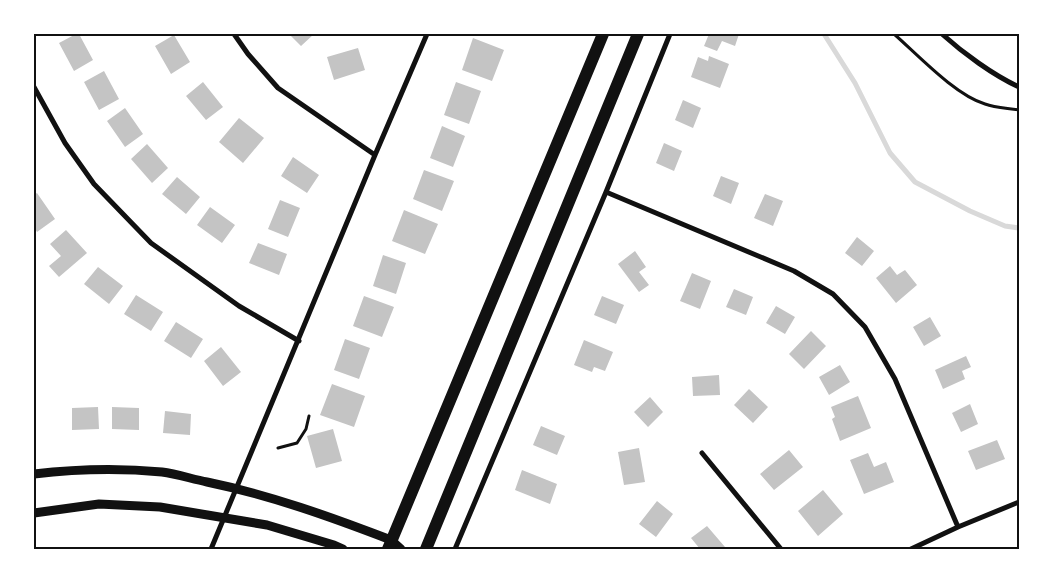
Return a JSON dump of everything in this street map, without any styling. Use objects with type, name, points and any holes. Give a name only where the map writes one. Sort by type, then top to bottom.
[{"type":"main road","points":[[389,545],[603,34]]},
{"type":"main road","points":[[426,549],[638,34]]},
{"type":"street","points":[[234,34],[248,54],[278,88],[375,155]]},
{"type":"street","points":[[211,549],[427,34]]},
{"type":"street","points":[[456,549],[606,192],[670,34]]},
{"type":"street","points":[[942,34],[954,45],[1008,82],[1019,87]]},
{"type":"street","points":[[34,87],[65,143],[94,184],[151,243],[239,306],[299,341]]},
{"type":"street","points":[[606,192],[794,270],[833,294],[865,327],[895,380],[958,527]]},
{"type":"street","points":[[702,453],[781,549]]},
{"type":"street","points":[[34,474],[56,471],[105,470],[164,472],[237,488],[294,504],[401,549]]},
{"type":"street","points":[[911,549],[1019,502]]},
{"type":"street","points":[[34,513],[100,504],[160,507],[267,525],[343,549]]},
{"type":"path","points":[[894,34],[948,82],[965,94],[984,104],[1019,110]]},
{"type":"path","points":[[278,448],[297,444],[306,429],[309,416]]},
{"type":"building","points":[[79,34],[93,60],[74,71],[59,43]]},
{"type":"building","points":[[289,34],[314,34],[301,46]]},
{"type":"building","points":[[709,34],[739,34],[735,46],[722,41],[717,51],[704,46]]},
{"type":"building","points":[[174,35],[190,62],[171,74],[155,46]]},
{"type":"building","points":[[473,38],[504,50],[492,81],[462,70]]},
{"type":"building","points":[[358,48],[365,70],[334,80],[327,57]]},
{"type":"building","points":[[709,56],[729,64],[720,88],[691,77],[698,57],[708,61]]},
{"type":"building","points":[[104,71],[119,99],[99,110],[84,82]]},
{"type":"building","points":[[203,82],[223,107],[206,120],[186,96]]},
{"type":"building","points":[[456,82],[481,91],[469,124],[444,115]]},
{"type":"building","points":[[683,100],[701,108],[693,128],[675,120]]},
{"type":"building","points":[[125,108],[143,134],[125,147],[107,121]]},
{"type":"building","points":[[239,118],[264,138],[243,163],[219,142]]},
{"type":"building","points":[[442,126],[465,136],[453,167],[430,158]]},
{"type":"building","points":[[664,143],[682,151],[674,171],[656,163]]},
{"type":"building","points":[[147,144],[168,168],[152,183],[131,159]]},
{"type":"building","points":[[293,157],[319,175],[307,193],[281,176]]},
{"type":"building","points":[[424,170],[454,181],[442,211],[413,199]]},
{"type":"building","points":[[721,176],[739,183],[731,204],[713,196]]},
{"type":"building","points":[[177,177],[200,197],[186,214],[162,194]]},
{"type":"building","points":[[37,193],[55,219],[37,232],[34,227],[34,195]]},
{"type":"building","points":[[765,194],[783,201],[773,226],[754,218]]},
{"type":"building","points":[[280,200],[300,208],[288,237],[268,229]]},
{"type":"building","points":[[210,207],[235,225],[222,243],[197,225]]},
{"type":"building","points":[[404,210],[438,224],[425,254],[392,241]]},
{"type":"building","points":[[66,230],[87,253],[59,277],[49,266],[61,256],[50,244]]},
{"type":"building","points":[[857,237],[874,251],[862,266],[845,253]]},
{"type":"building","points":[[258,243],[287,254],[279,275],[249,263]]},
{"type":"building","points":[[635,251],[646,267],[639,272],[649,285],[639,292],[618,264]]},
{"type":"building","points":[[383,255],[406,263],[396,294],[373,286]]},
{"type":"building","points":[[890,266],[897,275],[905,270],[917,285],[896,303],[876,278]]},
{"type":"building","points":[[98,267],[123,286],[109,304],[84,284]]},
{"type":"building","points":[[692,273],[711,281],[700,309],[680,301]]},
{"type":"building","points":[[734,289],[753,297],[746,315],[726,307]]},
{"type":"building","points":[[136,295],[163,312],[151,331],[124,314]]},
{"type":"building","points":[[364,296],[394,307],[382,337],[353,326]]},
{"type":"building","points":[[602,296],[624,305],[616,324],[594,315]]},
{"type":"building","points":[[776,306],[795,317],[785,334],[766,323]]},
{"type":"building","points":[[930,317],[941,336],[924,346],[913,327]]},
{"type":"building","points":[[176,322],[203,339],[191,358],[164,341]]},
{"type":"building","points":[[811,331],[826,346],[804,369],[789,354]]},
{"type":"building","points":[[345,339],[370,348],[359,379],[334,370]]},
{"type":"building","points":[[584,340],[613,352],[605,371],[594,367],[592,372],[574,365]]},
{"type":"building","points":[[221,347],[241,372],[223,386],[204,361]]},
{"type":"building","points":[[966,356],[971,367],[962,371],[965,379],[943,389],[935,370]]},
{"type":"building","points":[[840,365],[850,382],[829,395],[819,377]]},
{"type":"building","points":[[719,375],[720,395],[693,396],[692,377]]},
{"type":"building","points":[[332,384],[365,396],[354,427],[320,415]]},
{"type":"building","points":[[749,389],[768,407],[753,423],[734,405]]},
{"type":"building","points":[[858,396],[871,428],[840,441],[832,419],[835,417],[831,407]]},
{"type":"building","points":[[650,397],[663,412],[648,427],[634,412]]},
{"type":"building","points":[[970,404],[978,424],[961,432],[952,413]]},
{"type":"building","points":[[98,407],[99,429],[72,430],[72,408]]},
{"type":"building","points":[[112,407],[139,408],[139,430],[112,429]]},
{"type":"building","points":[[165,411],[191,414],[190,435],[163,433]]},
{"type":"building","points":[[541,426],[565,436],[557,455],[533,445]]},
{"type":"building","points":[[333,429],[342,461],[316,468],[307,436]]},
{"type":"building","points":[[997,440],[1005,459],[976,470],[968,451]]},
{"type":"building","points":[[639,448],[645,482],[624,485],[618,452]]},
{"type":"building","points":[[789,450],[803,467],[774,490],[760,474]]},
{"type":"building","points":[[868,453],[874,467],[886,462],[894,482],[864,494],[850,460]]},
{"type":"building","points":[[522,470],[557,484],[550,504],[515,490]]},
{"type":"building","points":[[823,490],[843,514],[818,536],[798,511]]},
{"type":"building","points":[[657,501],[673,514],[656,537],[639,524]]},
{"type":"building","points":[[707,526],[725,547],[722,549],[700,549],[691,538]]},
{"type":"waterway","points":[[824,34],[855,83],[890,153],[915,182],[970,211],[1005,226],[1019,228]]}]
